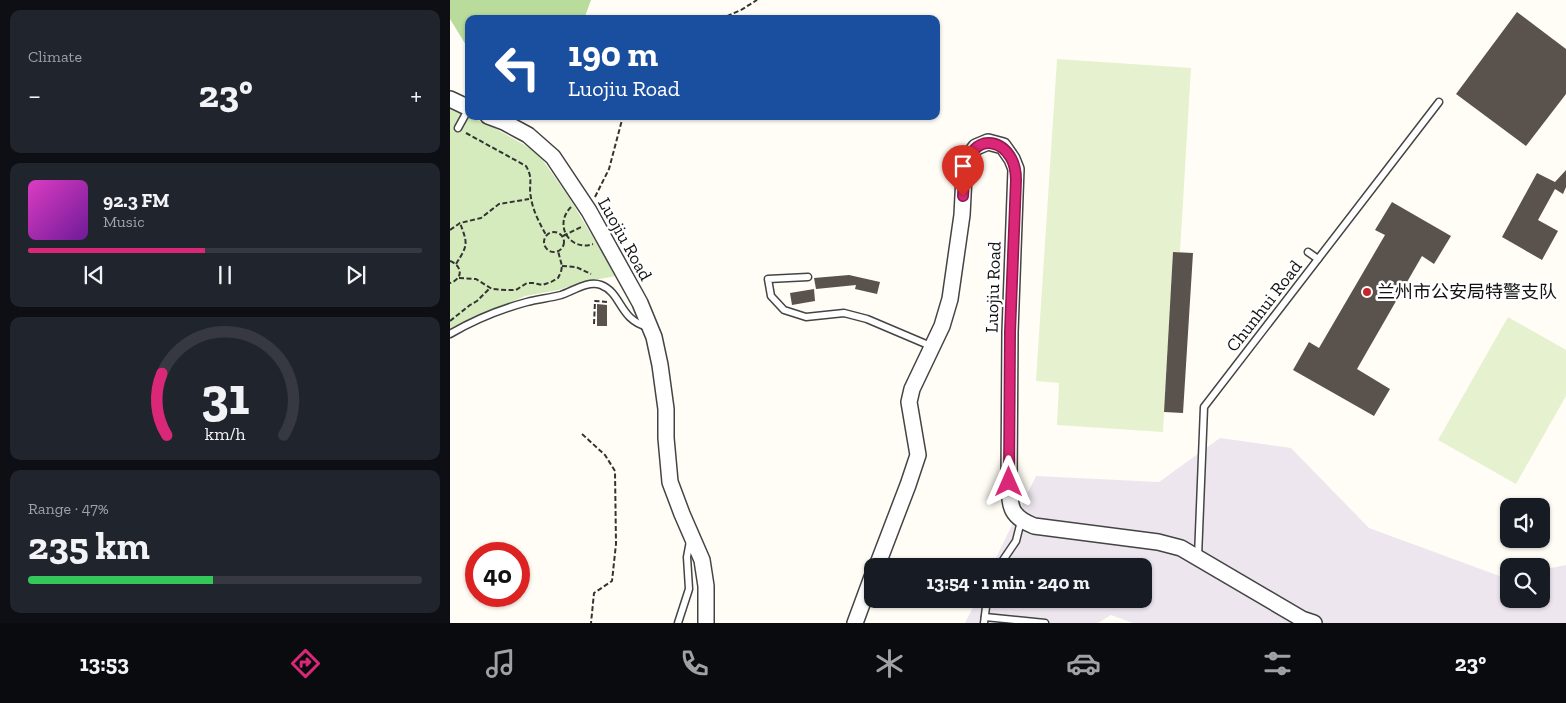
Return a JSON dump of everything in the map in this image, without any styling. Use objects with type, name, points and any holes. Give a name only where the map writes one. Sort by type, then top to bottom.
[{"type":"street","points":[[450,99],[465,106]]},
{"type":"street","name":"Luojiu Road","points":[[499,120],[528,135],[553,157],[640,303],[650,327],[660,365],[666,410],[666,438],[670,482],[702,560],[706,586],[706,623]]},
{"type":"street","name":"Luojiu Road","points":[[880,558],[918,455],[909,402],[912,389],[942,326],[950,299],[962,215],[964,176],[969,156],[976,147],[988,142],[1003,146],[1016,169],[1010,332],[1009,482],[1010,501],[1014,514],[1021,521]]},
{"type":"street","points":[[1021,521],[1044,528],[1158,542],[1181,548],[1302,619],[1314,623]]},
{"type":"street","points":[[855,623],[864,599]]},
{"type":"lane","name":"Chunhui Road","points":[[1198,558],[1204,408],[1438,102]]},
{"type":"lane","points":[[458,128],[465,115]]},
{"type":"lane","points":[[1308,252],[1318,259]]},
{"type":"lane","points":[[808,277],[768,279],[771,296],[784,310],[806,317],[844,313],[868,319],[933,347]]},
{"type":"lane","points":[[450,334],[463,326],[513,306],[560,295],[590,284],[601,285],[612,293],[630,319],[640,325],[650,327]]},
{"type":"lane","points":[[1005,558],[1016,541],[1021,521]]},
{"type":"lane","points":[[678,623],[689,589],[687,557],[692,535]]},
{"type":"lane","points":[[984,620],[1045,623]]},
{"type":"path","points":[[729,15],[757,0]]},
{"type":"path","points":[[562,237],[588,217],[608,169],[622,120]]},
{"type":"path","points":[[458,128],[526,166],[531,175],[531,198],[546,235],[544,242],[546,248],[558,251]]},
{"type":"path","points":[[450,230],[460,223],[480,218],[499,204],[531,198]]},
{"type":"path","points":[[574,203],[565,212],[563,220],[566,234],[573,242],[586,246],[599,242]]},
{"type":"path","points":[[456,264],[466,247],[460,223]]},
{"type":"path","points":[[458,278],[476,279],[490,288],[516,290],[527,283],[542,285],[551,282],[558,278],[561,272],[562,266],[558,251],[563,243],[562,237],[555,232],[546,235]]},
{"type":"path","points":[[450,262],[456,264],[460,270],[456,281],[450,283]]},
{"type":"path","points":[[562,266],[576,267],[588,272],[601,285]]},
{"type":"path","points":[[450,320],[478,301],[490,288]]},
{"type":"path","points":[[594,324],[595,301],[618,302]]},
{"type":"path","points":[[582,434],[604,455],[615,471],[616,544],[612,581],[594,593],[591,623]]},
{"type":"shaded area","points":[[1220,438],[1291,448],[1369,528],[1500,576],[1500,608],[1550,608],[1550,568],[1566,565],[1566,623],[1133,623],[1111,615],[1098,623],[965,623],[972,608],[1152,608],[1152,558],[996,558],[1036,476],[1159,482]]},
{"type":"green space","points":[[450,0],[591,0],[585,15],[465,15],[465,43],[450,19]]},
{"type":"green space","points":[[1057,59],[1191,68],[1180,252],[1173,252],[1163,432],[1057,425],[1059,383],[1036,381]]},
{"type":"green space","points":[[450,108],[465,115],[465,120],[478,120],[489,125],[537,152],[570,199],[616,276],[525,296],[450,329]]},
{"type":"green space","points":[[1508,317],[1566,350],[1566,396],[1516,484],[1438,440]]},
{"type":"building","points":[[1517,12],[1566,49],[1566,94],[1526,146],[1456,94]]},
{"type":"building","points":[[1566,170],[1566,187],[1563,194],[1555,189],[1538,220],[1558,231],[1542,260],[1502,237],[1537,173],[1555,182]]},
{"type":"building","points":[[1392,202],[1451,236],[1434,264],[1422,256],[1357,369],[1390,389],[1374,416],[1293,370],[1309,342],[1319,348],[1385,235],[1375,230]]},
{"type":"building","points":[[1173,252],[1193,253],[1183,413],[1164,412]]},
{"type":"building","points":[[849,275],[880,282],[877,294],[855,289],[856,285],[816,289],[814,278]]},
{"type":"building","points":[[814,289],[815,301],[792,305],[790,293]]},
{"type":"building","points":[[597,304],[607,305],[607,326],[597,326]]},
{"type":"place","name":"兰州市公安局特警支队","points":[[1367,292]]},
{"type":"route","points":[[963,196],[964,176],[969,156],[976,147],[988,142],[1003,146],[1016,169],[1010,332],[1009,482]]}]
